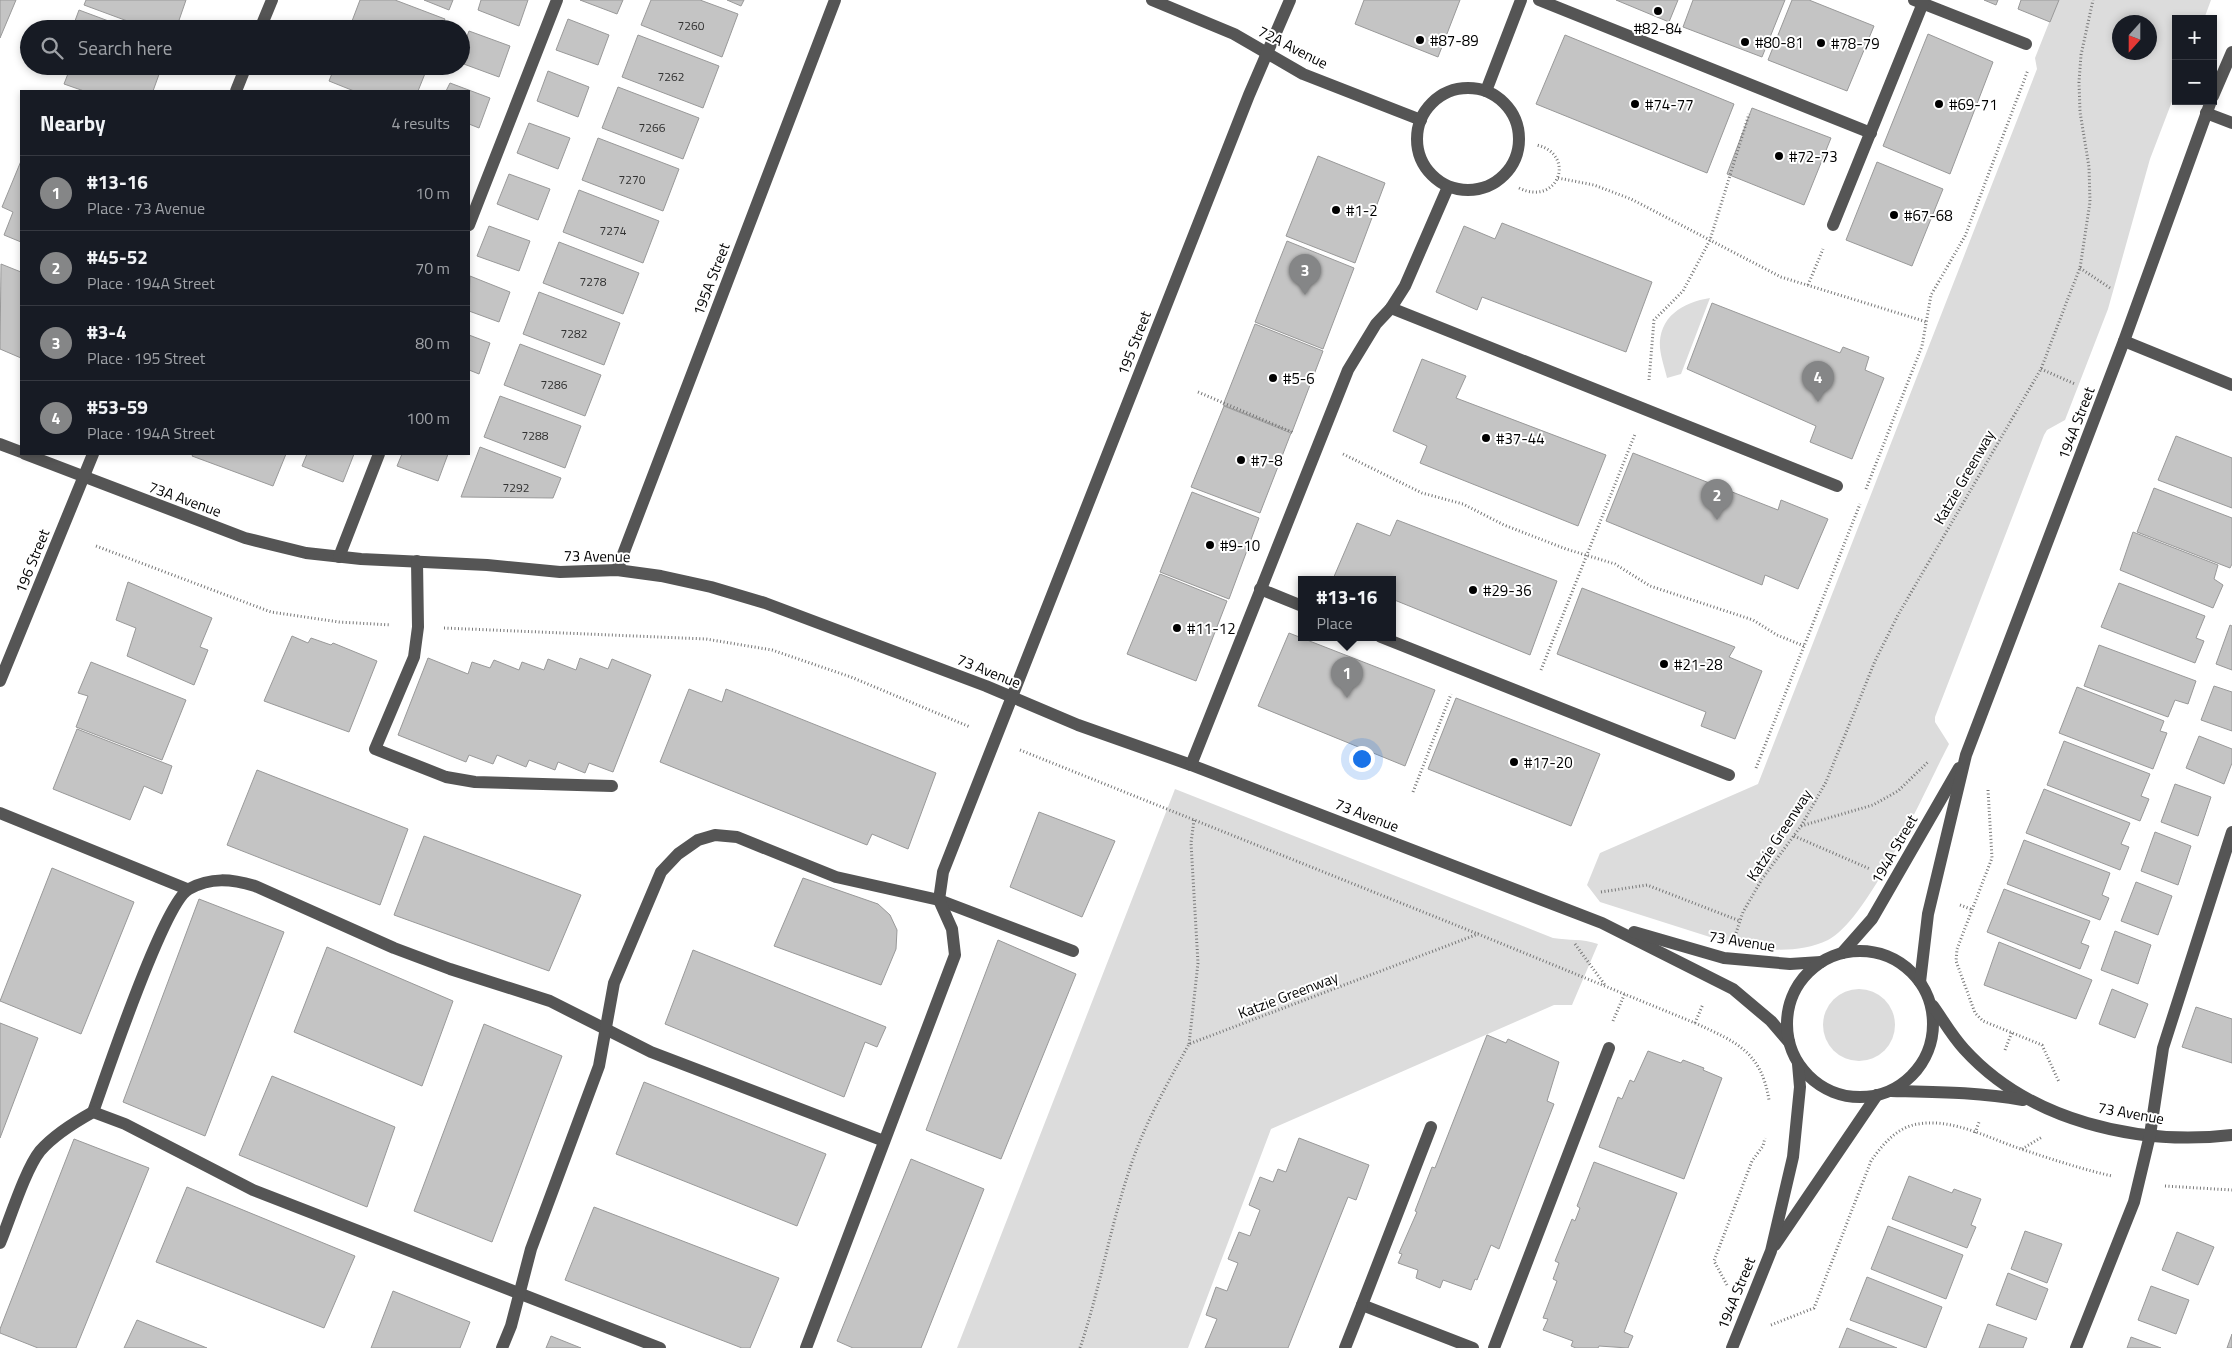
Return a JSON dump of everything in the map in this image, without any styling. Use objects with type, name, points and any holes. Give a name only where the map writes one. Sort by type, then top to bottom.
[{"type":"street","points":[[264,20],[272,0]]},
{"type":"street","points":[[470,222],[557,0]]},
{"type":"street","name":"195A Street","points":[[616,570],[836,0]]},
{"type":"street","name":"72A Avenue","points":[[1152,0],[1234,34],[1303,74],[1420,120]]},
{"type":"street","name":"195 Street","points":[[939,900],[943,872],[1249,95],[1290,0]]},
{"type":"street","points":[[1486,90],[1521,0]]},
{"type":"street","points":[[1539,0],[1871,133]]},
{"type":"street","points":[[1833,226],[1871,133],[1919,2],[2026,44]]},
{"type":"street","points":[[2217,87],[2232,52]]},
{"type":"street","points":[[236,90],[242,75]]},
{"type":"street","points":[[1454,89],[1486,90],[1500,98],[1511,110],[1518,125],[1520,140],[1516,158],[1508,172],[1496,182],[1481,188],[1465,190],[1448,186],[1436,178],[1425,166],[1418,152],[1417,136],[1420,120],[1428,106],[1440,96],[1454,89]]},
{"type":"street","points":[[2209,107],[2232,123]]},
{"type":"street","name":"194A Street","points":[[1920,982],[1928,914],[1966,755],[2124,342],[2209,107]]},
{"type":"street","points":[[1190,765],[1348,370],[1360,346],[1376,324],[1391,308],[1405,286],[1448,186]]},
{"type":"street","points":[[1391,308],[1837,486]]},
{"type":"street","points":[[2124,342],[2232,385]]},
{"type":"street","points":[[0,444],[20,452]]},
{"type":"street","name":"73A Avenue","points":[[27,455],[83,478],[245,538],[306,553],[338,557]]},
{"type":"street","name":"196 Street","points":[[0,681],[93,455]]},
{"type":"street","points":[[338,557],[379,455]]},
{"type":"street","name":"73 Avenue","points":[[338,557],[487,565],[560,572],[616,570],[678,579],[765,603],[986,686],[1078,725],[1190,765],[1602,923],[1724,958],[1780,963],[1821,962]]},
{"type":"street","points":[[417,561],[418,627],[414,657],[375,749],[446,777],[474,782],[612,786]]},
{"type":"street","points":[[1260,589],[1298,604]]},
{"type":"street","points":[[1391,641],[1729,775]]},
{"type":"street","name":"194A Street","points":[[1842,953],[1872,919],[1966,755]]},
{"type":"street","points":[[0,813],[187,889]]},
{"type":"street","points":[[2076,1348],[2134,1202],[2150,1135],[2163,1048],[2232,832]]},
{"type":"street","points":[[502,1348],[531,1250],[599,1066],[614,983],[661,872],[678,854],[698,840],[715,835],[737,837],[836,877],[860,884],[939,900],[1073,951]]},
{"type":"street","points":[[0,1243],[31,1167],[41,1151],[72,1124],[93,1112],[165,921],[187,889],[214,879],[235,880],[255,886],[394,948],[450,969],[550,1001],[650,1052],[884,1141]]},
{"type":"street","points":[[806,1348],[955,954],[952,929],[939,900]]},
{"type":"street","name":"73 Avenue","points":[[1602,923],[1732,989],[1771,1020],[1789,1042]]},
{"type":"street","points":[[1864,951],[1886,955],[1905,966],[1920,982],[1931,1004],[1934,1025],[1931,1045],[1922,1064],[1913,1074],[1891,1091],[1854,1098],[1833,1092],[1813,1080],[1798,1064],[1789,1042],[1787,1019],[1792,996],[1804,977],[1821,962],[1842,953],[1864,951]]},
{"type":"street","name":"73 Avenue","points":[[1931,1004],[1964,1049],[1996,1077],[2028,1101]]},
{"type":"street","points":[[1494,1348],[1609,1048]]},
{"type":"street","name":"194A Street","points":[[1734,1344],[1771,1251],[1793,1158],[1800,1087],[1798,1064]]},
{"type":"street","name":"73 Avenue","points":[[1891,1091],[1954,1091],[1989,1094],[2028,1101],[2076,1119],[2122,1131],[2150,1135],[2210,1138],[2232,1135]]},
{"type":"street","name":"194A Street","points":[[1771,1251],[1877,1095]]},
{"type":"street","points":[[93,1112],[125,1124],[253,1190],[660,1348]]},
{"type":"street","points":[[1345,1348],[1431,1127]]},
{"type":"street","points":[[1362,1305],[1472,1348]]},
{"type":"path","name":"Katzie Greenway","points":[[1736,932],[1762,879],[1802,826],[1826,782],[1876,661],[1898,615],[2041,369],[2080,268],[2090,202],[2088,167],[2080,112],[2079,82],[2084,37],[2094,0]]},
{"type":"path","points":[[1865,491],[1922,346],[1931,295],[1965,236],[2032,62]]},
{"type":"path","points":[[1519,188],[1533,193],[1541,193],[1554,185],[1558,178],[1559,163],[1555,156],[1550,150],[1537,145]]},
{"type":"path","points":[[1558,178],[1594,185],[1631,199],[1781,277],[1927,322]]},
{"type":"path","points":[[1808,285],[1833,226]]},
{"type":"path","points":[[2080,268],[2110,288]]},
{"type":"path","points":[[2041,369],[2075,384]]},
{"type":"path","points":[[1198,392],[1319,443],[1422,493],[1463,504],[1504,525],[1566,549],[1615,564],[1650,586],[1717,610],[1753,620],[1777,635],[1804,646]]},
{"type":"path","points":[[1729,775],[1756,768],[1861,500]]},
{"type":"path","points":[[96,546],[271,612],[339,622],[706,639],[763,648],[851,677],[971,727]]},
{"type":"path","points":[[1413,792],[1441,723],[1460,668]]},
{"type":"path","points":[[1018,749],[1695,1022],[1730,1040],[1746,1051],[1758,1065],[1766,1080],[1770,1102]]},
{"type":"path","points":[[1802,826],[1873,805],[1898,791],[1933,757]]},
{"type":"path","points":[[1080,1348],[1094,1308],[1109,1237],[1130,1166],[1162,1094],[1189,1044],[1198,962],[1191,843],[1194,820]]},
{"type":"path","points":[[1794,836],[1873,871]]},
{"type":"path","points":[[1992,858],[1957,949],[1956,962],[1975,1013],[1983,1021],[2042,1044]]},
{"type":"path","points":[[1646,885],[1740,921]]},
{"type":"path","name":"Katzie Greenway","points":[[1189,1044],[1478,934]]},
{"type":"path","points":[[1734,1344],[1814,1308],[1870,1161],[1883,1143],[1901,1130],[1916,1124],[1946,1123],[2021,1149]]},
{"type":"path","points":[[1714,1261],[1752,1162],[1763,1146],[1767,1129]]},
{"type":"shaded area","points":[[2058,0],[2211,0],[2205,15],[2172,15],[2172,101],[2150,159],[2108,309],[2065,420],[2047,430],[2044,435],[1935,717],[1935,722],[1949,744],[1910,823],[1878,882],[1861,907],[1844,928],[1828,940],[1817,944],[1782,950],[1735,945],[1600,902],[1587,885],[1600,853],[1758,784],[2037,69],[2035,58]]},
{"type":"shaded area","points":[[1710,298],[1681,374],[1667,378],[1660,348],[1660,337],[1663,328],[1674,313],[1682,307]]},
{"type":"shaded area","points":[[1175,789],[1553,938],[1598,944],[1572,1005],[1554,1005],[1271,1129],[1188,1348],[957,1348]]},
{"type":"shaded area","points":[[1859,989],[1879,995],[1889,1005],[1895,1025],[1889,1045],[1879,1055],[1859,1061],[1839,1055],[1829,1045],[1823,1025],[1829,1005],[1839,995]]},
{"type":"building","points":[[0,0],[16,0],[0,38]]},
{"type":"building","points":[[86,0],[186,0],[179,20],[125,20],[84,5]]},
{"type":"building","points":[[360,0],[395,0],[445,19],[445,20],[352,20]]},
{"type":"building","points":[[424,0],[453,0],[449,10]]},
{"type":"building","points":[[481,0],[528,0],[519,26],[478,10]]},
{"type":"building","points":[[580,0],[623,0],[617,14]]},
{"type":"building","points":[[651,0],[700,0],[738,14],[722,57],[641,25]]},
{"type":"building","points":[[727,0],[744,0],[741,6]]},
{"type":"building","name":"#87-89","points":[[1364,0],[1460,0],[1438,57],[1355,24]]},
{"type":"building","name":"#82-84","points":[[1616,0],[1678,0],[1669,22]]},
{"type":"building","name":"#80-81","points":[[1693,0],[1785,0],[1762,57],[1683,27]]},
{"type":"building","name":"#78-79","points":[[1792,0],[1809,0],[1874,26],[1847,91],[1768,60]]},
{"type":"building","points":[[1984,0],[1998,0],[1996,5]]},
{"type":"building","points":[[2021,0],[2059,0],[2050,22],[2018,9]]},
{"type":"building","points":[[79,10],[106,20],[75,20]]},
{"type":"building","points":[[568,19],[609,35],[598,65],[556,50]]},
{"type":"building","points":[[470,31],[510,46],[499,77],[470,66]]},
{"type":"building","name":"#69-71","points":[[1928,34],[1993,62],[1950,174],[1883,146]]},
{"type":"building","points":[[638,35],[719,66],[703,108],[622,77]]},
{"type":"building","name":"#74-77","points":[[1565,35],[1734,104],[1707,173],[1536,104]]},
{"type":"building","points":[[548,71],[589,87],[578,117],[537,101]]},
{"type":"building","points":[[68,75],[159,75],[153,90],[81,90],[64,84]]},
{"type":"building","points":[[331,75],[424,75],[418,90],[352,90],[329,81]]},
{"type":"building","points":[[450,83],[469,90],[446,90]]},
{"type":"building","points":[[618,87],[699,118],[683,159],[602,128]]},
{"type":"building","points":[[470,90],[490,98],[479,128],[470,124]]},
{"type":"building","name":"#72-73","points":[[1752,108],[1831,138],[1804,205],[1727,174]]},
{"type":"building","points":[[529,123],[570,138],[558,169],[517,153]]},
{"type":"building","points":[[598,138],[679,169],[663,211],[582,180]]},
{"type":"building","name":"#1-2","points":[[1318,156],[1385,183],[1355,263],[1286,236]]},
{"type":"building","name":"#67-68","points":[[1877,162],[1943,189],[1912,266],[1846,240]]},
{"type":"building","points":[[20,163],[20,242],[4,235],[13,212],[2,207]]},
{"type":"building","points":[[509,174],[550,189],[538,220],[497,204]]},
{"type":"building","points":[[579,190],[659,221],[643,263],[563,232]]},
{"type":"building","points":[[1502,223],[1652,282],[1626,352],[1482,297],[1477,310],[1436,292],[1464,226],[1495,239]]},
{"type":"building","points":[[489,226],[530,241],[519,271],[477,256]]},
{"type":"building","points":[[1287,241],[1354,268],[1323,349],[1255,322]]},
{"type":"building","points":[[559,242],[639,273],[623,314],[543,283]]},
{"type":"building","points":[[1,264],[20,272],[20,358],[0,349]]},
{"type":"building","points":[[470,276],[510,292],[499,322],[470,311]]},
{"type":"building","points":[[539,292],[620,323],[604,365],[523,334]]},
{"type":"building","points":[[1712,303],[1840,353],[1843,347],[1869,357],[1865,370],[1884,378],[1852,459],[1810,442],[1816,426],[1687,369]]},
{"type":"building","name":"#5-6","points":[[1255,324],[1323,351],[1292,432],[1223,405]]},
{"type":"building","points":[[470,335],[490,343],[479,374],[470,370]]},
{"type":"building","points":[[520,344],[601,375],[585,416],[504,385]]},
{"type":"building","name":"#37-44","points":[[1422,359],[1466,376],[1456,398],[1606,455],[1578,526],[1420,463],[1427,446],[1393,431]]},
{"type":"building","points":[[500,396],[581,426],[565,468],[484,437]]},
{"type":"building","name":"#7-8","points":[[1224,406],[1291,433],[1260,513],[1191,487]]},
{"type":"building","points":[[2176,436],[2232,458],[2232,508],[2158,480]]},
{"type":"building","points":[[480,447],[561,478],[553,498],[461,497]]},
{"type":"building","points":[[1633,453],[1778,510],[1781,500],[1828,519],[1798,589],[1765,575],[1762,585],[1606,521]]},
{"type":"building","points":[[192,455],[286,455],[273,486]]},
{"type":"building","points":[[307,455],[354,455],[343,482],[302,466]]},
{"type":"building","points":[[402,455],[448,455],[438,481],[397,466]]},
{"type":"building","points":[[2154,488],[2232,518],[2232,564],[2230,568],[2137,532]]},
{"type":"building","name":"#9-10","points":[[1192,492],[1259,518],[1229,599],[1160,572]]},
{"type":"building","name":"#29-36","points":[[1397,520],[1557,581],[1530,655],[1396,601],[1396,576],[1334,576],[1357,523],[1390,536]]},
{"type":"building","points":[[2133,532],[2218,565],[2214,579],[2223,585],[2213,608],[2120,570]]},
{"type":"building","name":"#11-12","points":[[1160,574],[1227,601],[1196,681],[1127,654]]},
{"type":"building","points":[[128,582],[212,618],[200,647],[208,650],[194,685],[127,656],[136,628],[116,620]]},
{"type":"building","points":[[2119,583],[2205,616],[2196,638],[2204,641],[2195,663],[2101,627]]},
{"type":"building","name":"#21-28","points":[[1582,588],[1735,647],[1729,657],[1762,671],[1735,739],[1701,726],[1706,712],[1557,654]]},
{"type":"building","points":[[2230,625],[2232,626],[2232,670],[2216,664]]},
{"type":"building","points":[[1289,633],[1298,637],[1298,641],[1309,641],[1435,690],[1405,766],[1258,706]]},
{"type":"building","points":[[292,636],[308,643],[311,638],[331,645],[333,643],[377,661],[349,732],[264,701]]},
{"type":"building","points":[[2099,645],[2196,681],[2188,704],[2175,700],[2168,717],[2084,686]]},
{"type":"building","points":[[428,658],[468,674],[472,662],[490,668],[494,660],[519,670],[522,662],[544,670],[548,659],[576,670],[580,658],[608,669],[612,659],[651,675],[613,772],[589,763],[585,773],[558,762],[555,770],[529,760],[526,767],[497,755],[493,764],[469,755],[466,762],[398,735]]},
{"type":"building","points":[[91,662],[186,700],[162,760],[76,727],[88,696],[78,693]]},
{"type":"building","points":[[2214,686],[2232,692],[2232,731],[2201,720]]},
{"type":"building","points":[[2077,687],[2164,721],[2160,731],[2167,733],[2153,769],[2059,733]]},
{"type":"building","points":[[689,689],[722,702],[726,689],[936,773],[908,849],[872,834],[867,845],[660,762]]},
{"type":"building","name":"#17-20","points":[[1456,698],[1600,754],[1571,826],[1428,769]]},
{"type":"building","points":[[77,729],[172,766],[162,794],[144,786],[130,820],[53,789]]},
{"type":"building","points":[[2199,736],[2232,749],[2232,763],[2224,784],[2186,768]]},
{"type":"building","points":[[2064,741],[2150,774],[2141,796],[2149,799],[2140,821],[2047,785]]},
{"type":"building","points":[[257,770],[408,829],[380,905],[227,845]]},
{"type":"building","points":[[2175,784],[2211,797],[2198,836],[2161,822]]},
{"type":"building","points":[[2044,789],[2130,823],[2121,844],[2129,847],[2120,870],[2026,833]]},
{"type":"building","points":[[1039,812],[1115,841],[1082,917],[1010,887]]},
{"type":"building","points":[[2155,832],[2191,846],[2178,885],[2141,871]]},
{"type":"building","points":[[424,836],[581,895],[549,971],[394,915]]},
{"type":"building","points":[[2024,840],[2110,873],[2102,895],[2109,898],[2100,920],[2007,884]]},
{"type":"building","points":[[52,868],[134,902],[81,1034],[0,1001]]},
{"type":"building","points":[[803,878],[878,904],[890,915],[897,930],[896,949],[881,985],[774,946]]},
{"type":"building","points":[[2136,882],[2172,896],[2158,935],[2121,921]]},
{"type":"building","points":[[2004,889],[2090,921],[2081,943],[2089,946],[2080,969],[1987,932]]},
{"type":"building","points":[[199,899],[284,932],[205,1136],[123,1102]]},
{"type":"building","points":[[2115,931],[2151,945],[2138,984],[2101,970]]},
{"type":"building","points":[[998,940],[1076,974],[1001,1159],[926,1130]]},
{"type":"building","points":[[1999,942],[2092,980],[2076,1019],[1984,985]]},
{"type":"building","points":[[327,947],[453,1001],[422,1086],[294,1032]]},
{"type":"building","points":[[693,950],[886,1027],[877,1047],[865,1042],[844,1097],[665,1024]]},
{"type":"building","points":[[2112,989],[2148,1004],[2135,1038],[2099,1024]]},
{"type":"building","points":[[2196,1007],[2232,1019],[2232,1063],[2182,1047]]},
{"type":"building","points":[[0,1023],[38,1038],[0,1138]]},
{"type":"building","points":[[484,1024],[562,1056],[492,1242],[414,1211]]},
{"type":"building","points":[[1487,1035],[1506,1043],[1508,1039],[1559,1062],[1547,1101],[1554,1104],[1499,1249],[1491,1245],[1471,1290],[1443,1280],[1440,1288],[1416,1278],[1418,1270],[1398,1263],[1402,1254],[1399,1253],[1417,1212],[1415,1211],[1432,1167],[1435,1168]]},
{"type":"building","points":[[1648,1051],[1681,1063],[1683,1060],[1704,1068],[1703,1070],[1722,1078],[1684,1179],[1599,1147],[1618,1097],[1622,1099],[1630,1080],[1634,1082]]},
{"type":"building","points":[[272,1076],[395,1127],[367,1207],[239,1155]]},
{"type":"building","points":[[644,1082],[826,1154],[797,1226],[616,1154]]},
{"type":"building","points":[[1299,1138],[1369,1165],[1356,1200],[1348,1197],[1288,1348],[1205,1348],[1217,1319],[1206,1315],[1216,1287],[1227,1291],[1238,1263],[1228,1259],[1239,1232],[1250,1236],[1260,1210],[1249,1205],[1260,1177],[1273,1182],[1278,1169],[1286,1172]]},
{"type":"building","points":[[74,1139],[149,1168],[76,1348],[38,1348],[0,1333],[0,1329]]},
{"type":"building","points":[[911,1159],[984,1189],[921,1348],[853,1348],[837,1341]]},
{"type":"building","points":[[1594,1162],[1677,1193],[1624,1332],[1633,1336],[1628,1348],[1599,1346],[1598,1348],[1576,1348],[1571,1346],[1573,1341],[1543,1330],[1548,1319],[1543,1318],[1557,1281],[1553,1279],[1559,1263],[1555,1261],[1572,1219],[1575,1221],[1580,1208],[1577,1206]]},
{"type":"building","points":[[1909,1176],[1952,1193],[1954,1189],[1981,1199],[1971,1225],[1976,1227],[1967,1248],[1892,1219]]},
{"type":"building","points":[[187,1187],[355,1256],[324,1328],[156,1262]]},
{"type":"building","points":[[594,1207],[779,1278],[750,1348],[742,1348],[565,1280]]},
{"type":"building","points":[[1888,1226],[1963,1255],[1946,1299],[1871,1269]]},
{"type":"building","points":[[2025,1231],[2062,1244],[2047,1283],[2011,1269]]},
{"type":"building","points":[[2177,1232],[2214,1247],[2198,1285],[2162,1270]]},
{"type":"building","points":[[2008,1273],[2048,1289],[2036,1320],[1996,1305]]},
{"type":"building","points":[[1867,1277],[1942,1307],[1926,1348],[1850,1320]]},
{"type":"building","points":[[2151,1286],[2189,1300],[2176,1334],[2138,1320]]},
{"type":"building","points":[[393,1291],[470,1322],[460,1348],[371,1348]]},
{"type":"building","points":[[137,1320],[207,1348],[124,1348]]},
{"type":"building","points":[[1988,1324],[2027,1338],[2023,1348],[1979,1348]]},
{"type":"building","points":[[1847,1328],[1897,1348],[1839,1348]]},
{"type":"building","points":[[2232,1334],[2232,1348],[2227,1348]]},
{"type":"building","points":[[551,1336],[581,1348],[546,1348]]},
{"type":"building","points":[[2131,1337],[2161,1348],[2127,1348]]},
{"type":"place","name":"#82-84","points":[[1658,11]]},
{"type":"place","name":"#87-89","points":[[1420,40]]},
{"type":"place","name":"#80-81","points":[[1745,42]]},
{"type":"place","name":"#78-79","points":[[1821,43]]},
{"type":"place","name":"#74-77","points":[[1635,104]]},
{"type":"place","name":"#69-71","points":[[1939,104]]},
{"type":"place","name":"#72-73","points":[[1779,156]]},
{"type":"place","name":"#1-2","points":[[1336,210]]},
{"type":"place","name":"#67-68","points":[[1894,215]]},
{"type":"place","name":"#3-4","points":[[1305,295]]},
{"type":"place","name":"#5-6","points":[[1273,378]]},
{"type":"place","name":"#53-59","points":[[1818,402]]},
{"type":"place","name":"#37-44","points":[[1486,438]]},
{"type":"place","name":"#7-8","points":[[1241,460]]},
{"type":"place","name":"#45-52","points":[[1717,520]]},
{"type":"place","name":"#9-10","points":[[1210,545]]},
{"type":"place","name":"#29-36","points":[[1473,590]]},
{"type":"place","name":"#11-12","points":[[1177,628]]},
{"type":"place","name":"#21-28","points":[[1664,664]]},
{"type":"place","name":"#13-16","points":[[1347,698]]},
{"type":"place","name":"#17-20","points":[[1514,762]]}]
